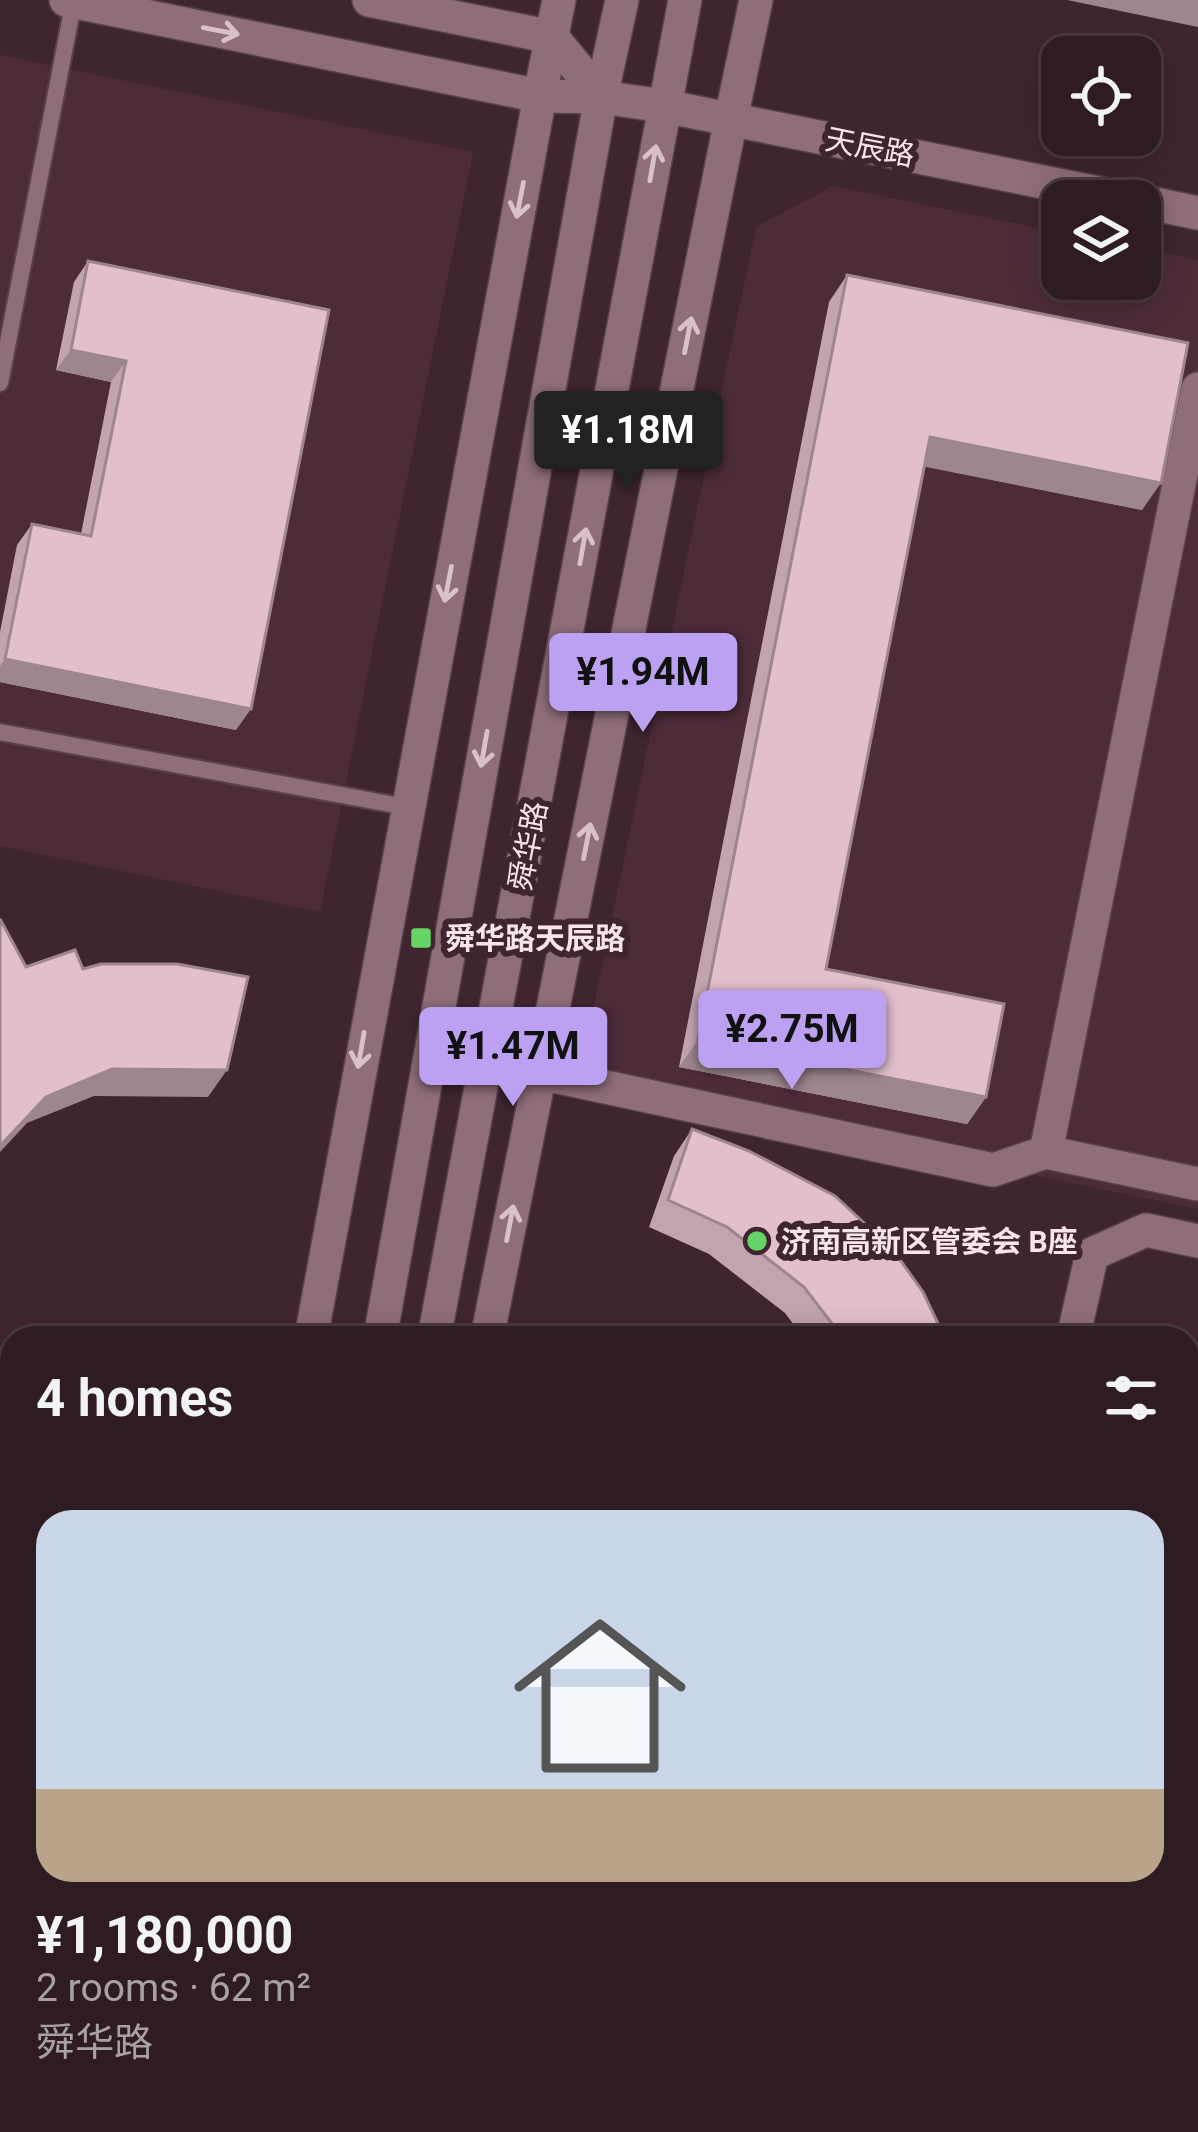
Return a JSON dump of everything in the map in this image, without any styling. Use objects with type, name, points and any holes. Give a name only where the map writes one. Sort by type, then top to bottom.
[{"type":"main road","name":"天辰路","points":[[71,0],[541,91],[664,106],[1041,181]]},
{"type":"main road","points":[[369,0],[552,37],[601,97]]},
{"type":"main road","points":[[313,1326],[559,0]]},
{"type":"main road","name":"舜华路","points":[[382,1326],[622,0]]},
{"type":"main road","name":"舜华路","points":[[436,1326],[686,0]]},
{"type":"main road","points":[[489,1326],[756,0]]},
{"type":"main road","name":"天辰路","points":[[1161,205],[1198,213]]},
{"type":"main road","points":[[1046,1152],[1198,389]]},
{"type":"main road","points":[[540,1073],[993,1170],[1046,1152],[1198,1184]]},
{"type":"main road","points":[[1076,1326],[1092,1255],[1146,1230],[1198,1241]]},
{"type":"lane","points":[[0,383],[71,0]]},
{"type":"lane","points":[[0,732],[406,807]]},
{"type":"shaded area","points":[[0,55],[473,152],[320,912],[0,846]]},
{"type":"shaded area","points":[[833,186],[1041,229],[1041,300],[1161,300],[1161,252],[1198,260],[1198,1209],[578,1081],[756,227]]},
{"type":"building","points":[[88,261],[329,310],[251,709],[5,659],[32,524],[91,536],[126,361],[71,350]]},
{"type":"building","points":[[847,275],[1188,343],[1161,483],[930,437],[826,969],[1004,1004],[986,1097],[698,1040]]},
{"type":"building","points":[[0,919],[26,967],[75,950],[83,969],[101,964],[177,964],[248,977],[227,1070],[112,1069],[46,1097],[0,1146]]},
{"type":"building","points":[[692,1129],[749,1151],[835,1196],[893,1250],[923,1292],[939,1326],[834,1326],[804,1287],[727,1227],[668,1200]]},
{"type":"place","name":"舜华路天辰路","points":[[421,938]]},
{"type":"place","name":"济南高新区管委会 B座","points":[[757,1241]]}]
